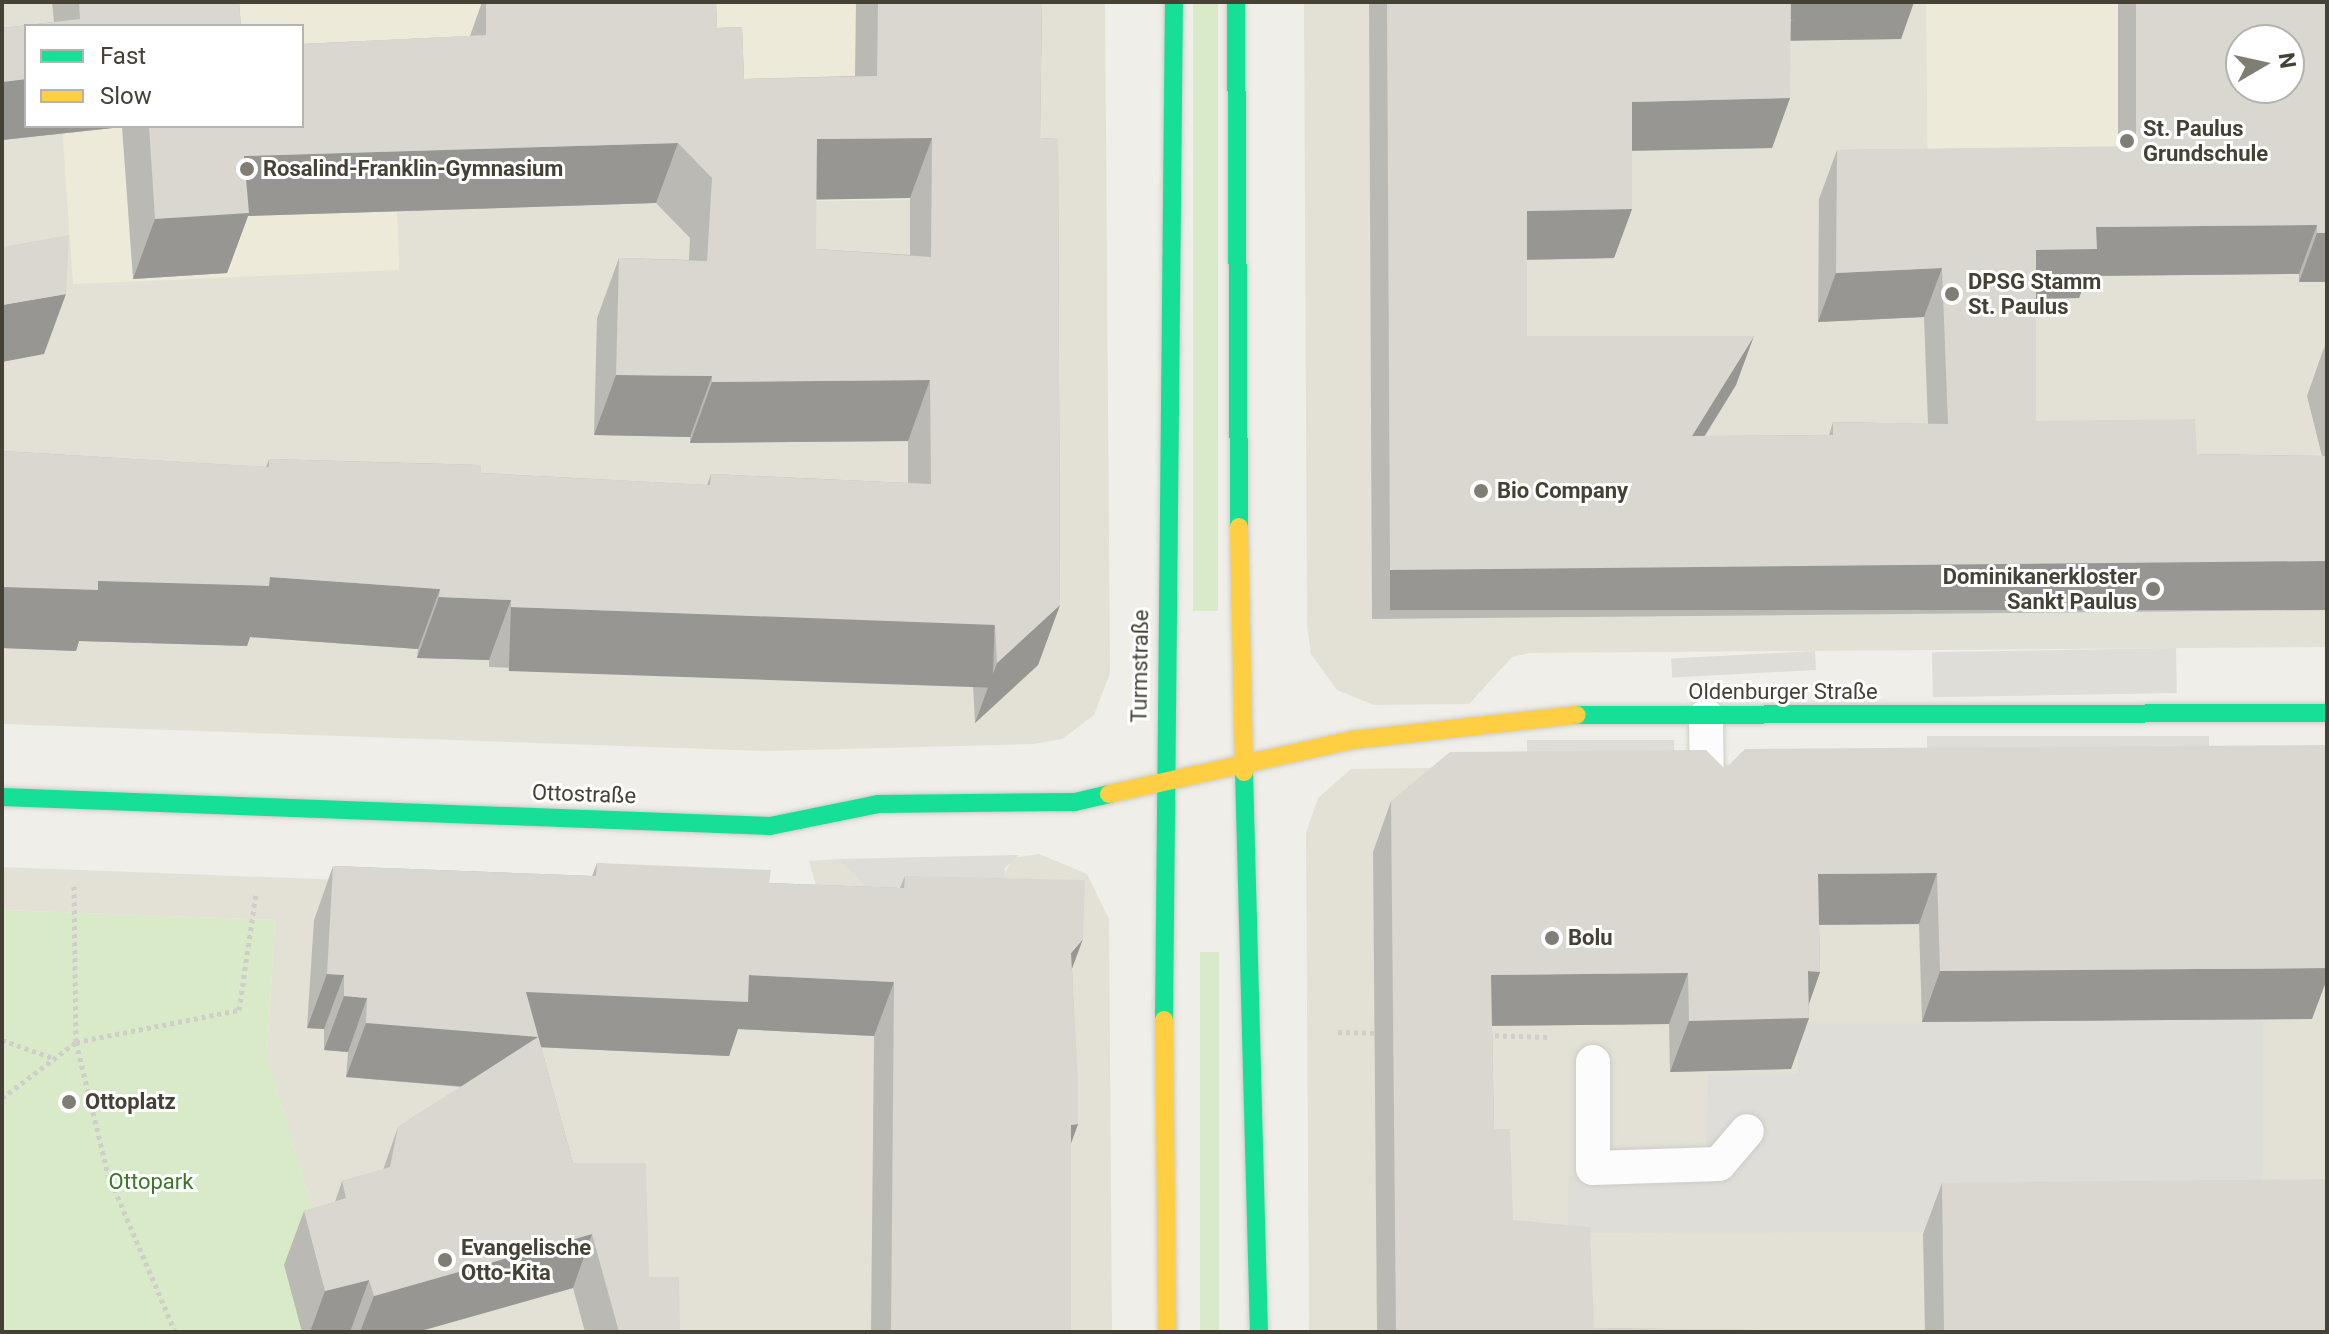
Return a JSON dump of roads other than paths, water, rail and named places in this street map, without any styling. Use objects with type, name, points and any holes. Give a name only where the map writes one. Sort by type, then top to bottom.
[{"type":"main road","name":"Turmstraße","points":[[1167,1332],[1161,786],[1174,2]]},
{"type":"main road","points":[[1236,2],[1243,764],[1259,1332]]},
{"type":"main road","name":"Oldenburger Straße","points":[[1161,786],[1243,764],[1526,715],[2327,713]]},
{"type":"main road","name":"Ottostraße","points":[[2,797],[770,826],[878,804],[1075,802],[1161,786]]},
{"type":"lane","points":[[1706,716],[1707,800]]},
{"type":"lane","points":[[1593,1062],[1593,1168],[1719,1164],[1747,1131]]},
{"type":"place","name":"St. Paulus Grundschule","points":[[2127,141]]},
{"type":"place","name":"Rosalind-Franklin-Gymnasium","points":[[247,169]]},
{"type":"place","name":"DPSG Stamm St. Paulus","points":[[1952,294]]},
{"type":"place","name":"Bio Company","points":[[1481,491]]},
{"type":"place","name":"Dominikanerkloster Sankt Paulus","points":[[2153,589]]},
{"type":"place","name":"Bolu","points":[[1552,938]]},
{"type":"place","name":"Ottoplatz","points":[[69,1102]]},
{"type":"place","name":"Evangelische Otto-Kita","points":[[445,1260]]},
{"type":"park label","name":"Ottopark","points":[[151,1182]]}]
